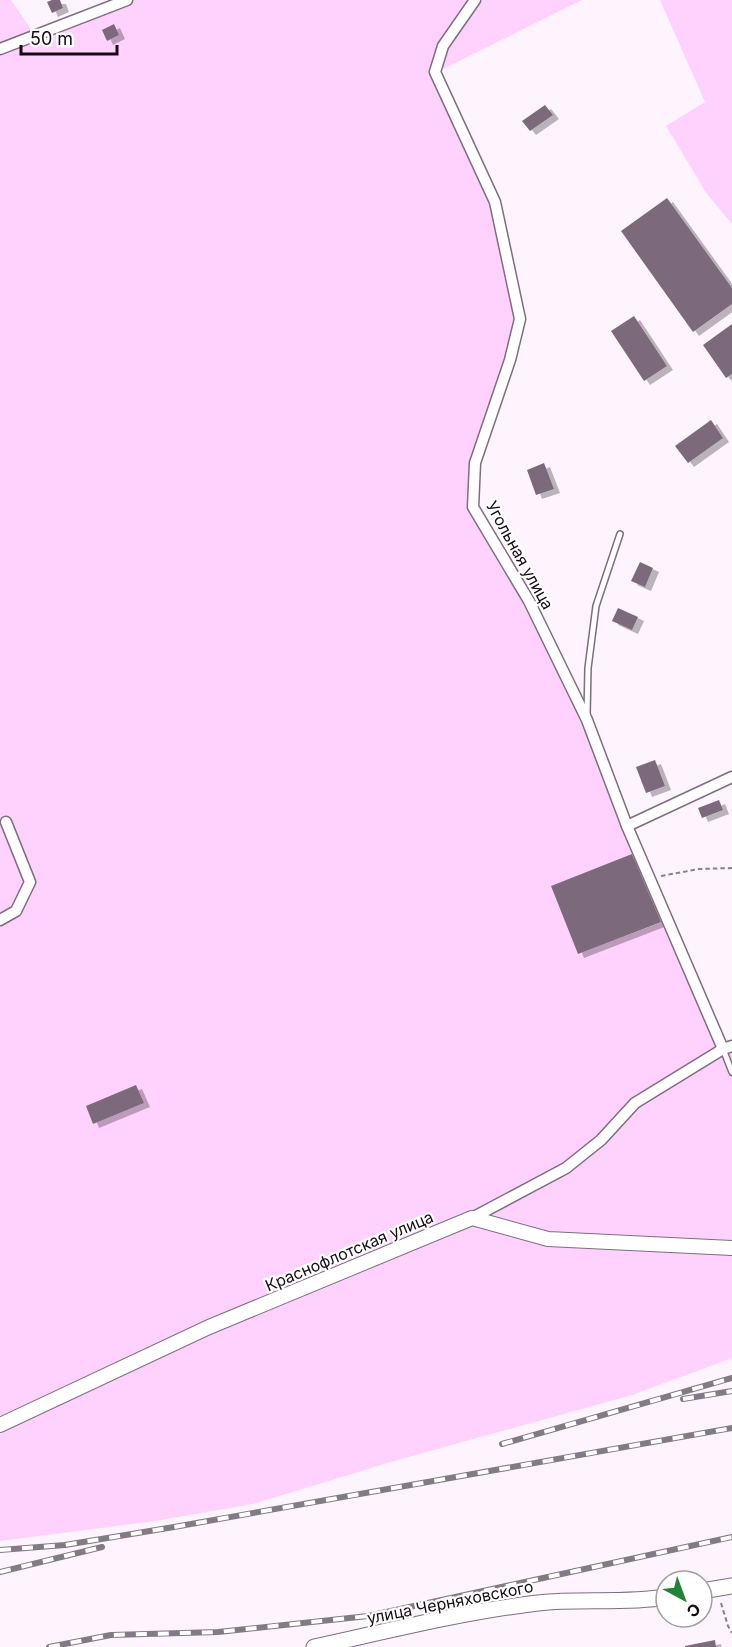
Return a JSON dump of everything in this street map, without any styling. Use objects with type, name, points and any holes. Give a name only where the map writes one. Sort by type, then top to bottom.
[{"type":"main road","name":"улица Черняховского","points":[[314,1647],[500,1607],[546,1602],[654,1599]]},
{"type":"street","points":[[0,49],[127,0]]},
{"type":"street","name":"Угольная улица","points":[[474,1],[443,46],[435,72],[495,202],[520,319],[510,360],[475,463],[473,507],[529,601],[587,720],[627,826],[728,1048]]},
{"type":"street","points":[[627,826],[732,777]]},
{"type":"street","points":[[0,920],[16,911],[30,882],[6,822]]},
{"type":"street","points":[[472,1218],[566,1168],[601,1140],[635,1103],[728,1048]]},
{"type":"street","points":[[472,1218],[548,1239],[732,1248]]},
{"type":"street","name":"Краснофлотская улица","points":[[0,1425],[209,1327],[472,1218]]},
{"type":"lane","points":[[587,720],[588,668],[596,606],[620,534]]},
{"type":"lane","points":[[728,1048],[732,1072]]},
{"type":"path","points":[[650,878],[699,868],[732,868]]},
{"type":"path","points":[[717,1589],[732,1633]]},
{"type":"shaded area","points":[[0,0],[11,0],[35,35],[127,0],[582,0],[435,73],[495,202],[520,319],[475,463],[473,507],[566,676],[639,852],[552,886],[578,953],[668,920],[723,1049],[732,1046],[732,1358],[632,1395],[394,1461],[253,1504],[155,1521],[0,1541]]},
{"type":"shaded area","points":[[660,0],[732,0],[732,224],[707,194],[666,126],[705,102]]},
{"type":"building","points":[[60,0],[63,8],[52,13],[47,2]]},
{"type":"building","points":[[114,24],[119,35],[107,41],[102,30]]},
{"type":"building","points":[[545,105],[553,115],[530,131],[522,121]]},
{"type":"building","points":[[667,198],[732,288],[732,304],[693,332],[621,231]]},
{"type":"building","points":[[634,316],[667,366],[644,381],[611,331]]},
{"type":"building","points":[[732,324],[732,374],[726,378],[703,345]]},
{"type":"building","points":[[711,420],[723,438],[688,463],[675,446]]},
{"type":"building","points":[[544,463],[554,489],[536,495],[527,470]]},
{"type":"building","points":[[640,562],[653,568],[645,587],[631,581]]},
{"type":"building","points":[[618,608],[638,617],[632,630],[612,621]]},
{"type":"building","points":[[655,760],[665,786],[646,793],[636,767]]},
{"type":"building","points":[[719,800],[723,810],[702,818],[698,808]]},
{"type":"building","points":[[632,854],[661,922],[578,954],[551,886]]},
{"type":"building","points":[[136,1085],[144,1103],[93,1124],[86,1106]]},
{"type":"building","points":[[715,1640],[716,1647],[685,1647],[685,1646]]},
{"type":"railway","points":[[502,1444],[732,1378]]},
{"type":"railway","points":[[683,1399],[732,1391]]},
{"type":"railway","points":[[0,1550],[65,1545],[174,1527],[732,1428]]},
{"type":"railway","points":[[49,1647],[111,1635],[218,1632],[368,1616],[732,1537]]},
{"type":"railway","points":[[0,1572],[102,1547]]}]
